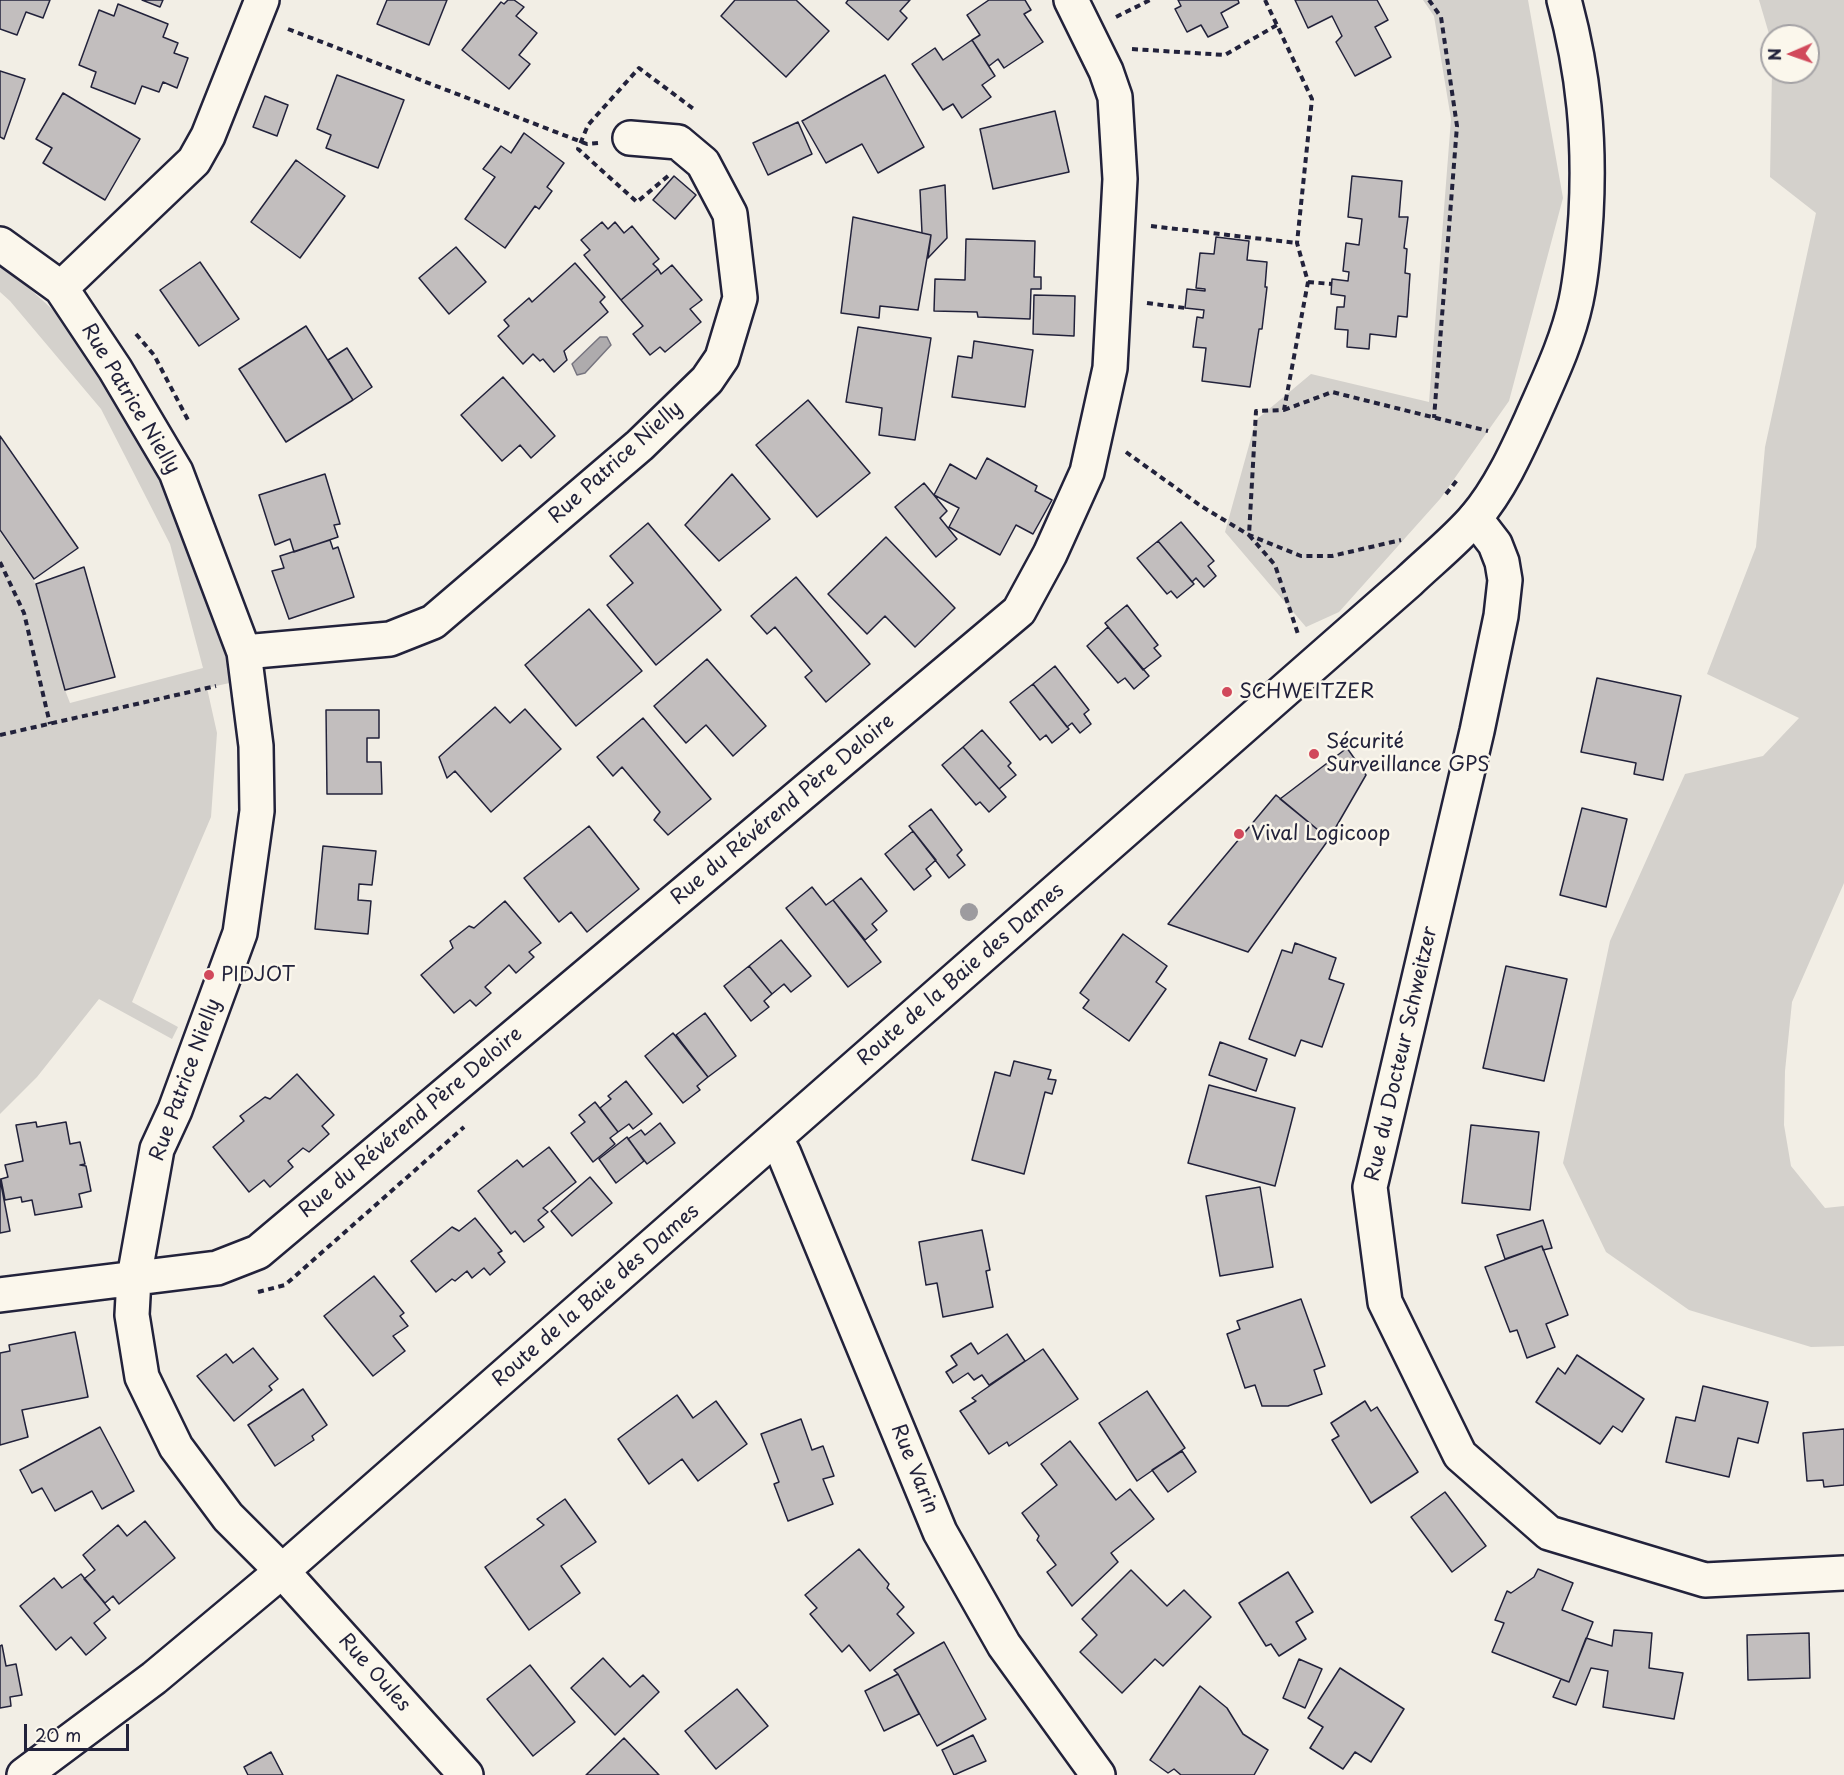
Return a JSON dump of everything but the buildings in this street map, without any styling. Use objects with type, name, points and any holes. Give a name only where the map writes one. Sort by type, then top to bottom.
[{"type":"street","name":"Rue du Révérend Père Deloire","points":[[0,1295],[217,1268],[258,1252],[1019,611],[1050,554],[1087,472],[1110,368],[1120,179],[1115,97],[1106,71],[1071,0]]},
{"type":"street","name":"Route de la Baie des Dames","points":[[24,1775],[154,1678],[282,1571],[1409,581],[1475,518],[1495,489],[1524,434],[1557,361],[1576,301],[1584,242],[1588,172],[1586,107],[1564,0]]},
{"type":"street","points":[[61,288],[194,161],[271,13]]},
{"type":"street","name":"Rue Patrice Nielly","points":[[244,652],[390,639],[433,622],[631,452],[707,380],[722,358],[740,298],[730,214],[703,163],[678,142],[630,138]]},
{"type":"street","name":"Rue Patrice Nielly","points":[[0,244],[61,288],[115,369],[176,472],[244,652],[256,746],[257,812],[240,933],[175,1110],[157,1149],[134,1278],[132,1315],[142,1377],[176,1447],[228,1517],[282,1571]]},
{"type":"street","name":"Rue du Docteur Schweitzer","points":[[1475,518],[1496,543],[1503,562],[1505,580],[1502,615],[1370,1187],[1385,1302],[1460,1455],[1549,1533],[1705,1580],[1844,1573]]},
{"type":"street","name":"Rue Varin","points":[[776,1139],[940,1532],[1004,1645],[1098,1775]]},
{"type":"street","name":"Rue Oules","points":[[282,1571],[466,1775]]},
{"type":"path","points":[[1113,19],[1150,0]]},
{"type":"path","points":[[1265,0],[1312,99],[1297,243],[1308,282],[1284,410]]},
{"type":"path","points":[[1429,0],[1441,17],[1457,126],[1434,418]]},
{"type":"path","points":[[271,13],[587,144],[630,138]]},
{"type":"path","points":[[1127,49],[1225,55],[1276,25]]},
{"type":"path","points":[[1150,226],[1297,243]]},
{"type":"path","points":[[1308,282],[1332,284]]},
{"type":"path","points":[[1143,303],[1185,308]]},
{"type":"path","points":[[1308,631],[1300,639],[1275,565],[1249,536],[1256,411],[1284,410],[1332,392],[1489,433],[1495,426]]},
{"type":"path","points":[[1125,451],[1201,506],[1249,536],[1301,556],[1332,556],[1404,540],[1397,547]]},
{"type":"path","points":[[1442,500],[1460,477]]},
{"type":"path","points":[[0,562],[24,613],[50,724]]},
{"type":"path","points":[[0,735],[226,684]]},
{"type":"shaded area","points":[[1423,0],[1528,0],[1563,198],[1509,401],[1440,499],[1339,612],[1306,627],[1225,532],[1256,420],[1311,374],[1429,402],[1451,119],[1434,16]]},
{"type":"shaded area","points":[[1759,0],[1844,0],[1844,883],[1792,1002],[1785,1071],[1784,1125],[1791,1166],[1825,1208],[1844,1206],[1844,1346],[1811,1347],[1689,1310],[1606,1252],[1563,1163],[1610,941],[1685,774],[1763,756],[1799,718],[1707,674],[1756,547],[1765,447],[1816,213],[1770,177],[1772,84],[1820,84],[1820,24],[1766,24]]},
{"type":"shaded area","points":[[0,262],[62,318],[145,440],[199,565],[234,682],[207,688],[217,733],[211,817],[132,1002],[178,1027],[172,1039],[99,999],[37,1077],[0,1114],[0,532],[36,584],[70,703],[203,668],[170,544],[101,409],[0,292]]},
{"type":"shaded area","points":[[600,337],[607,337],[611,345],[585,373],[577,375],[572,364]]},
{"type":"place","name":"SCHWEITZER","points":[[1227,692]]},
{"type":"place","name":"Sécurité Surveillance GPS","points":[[1314,754]]},
{"type":"place","name":"Vival Logicoop","points":[[1239,834]]},
{"type":"place","name":"PIDJOT","points":[[209,975]]}]
